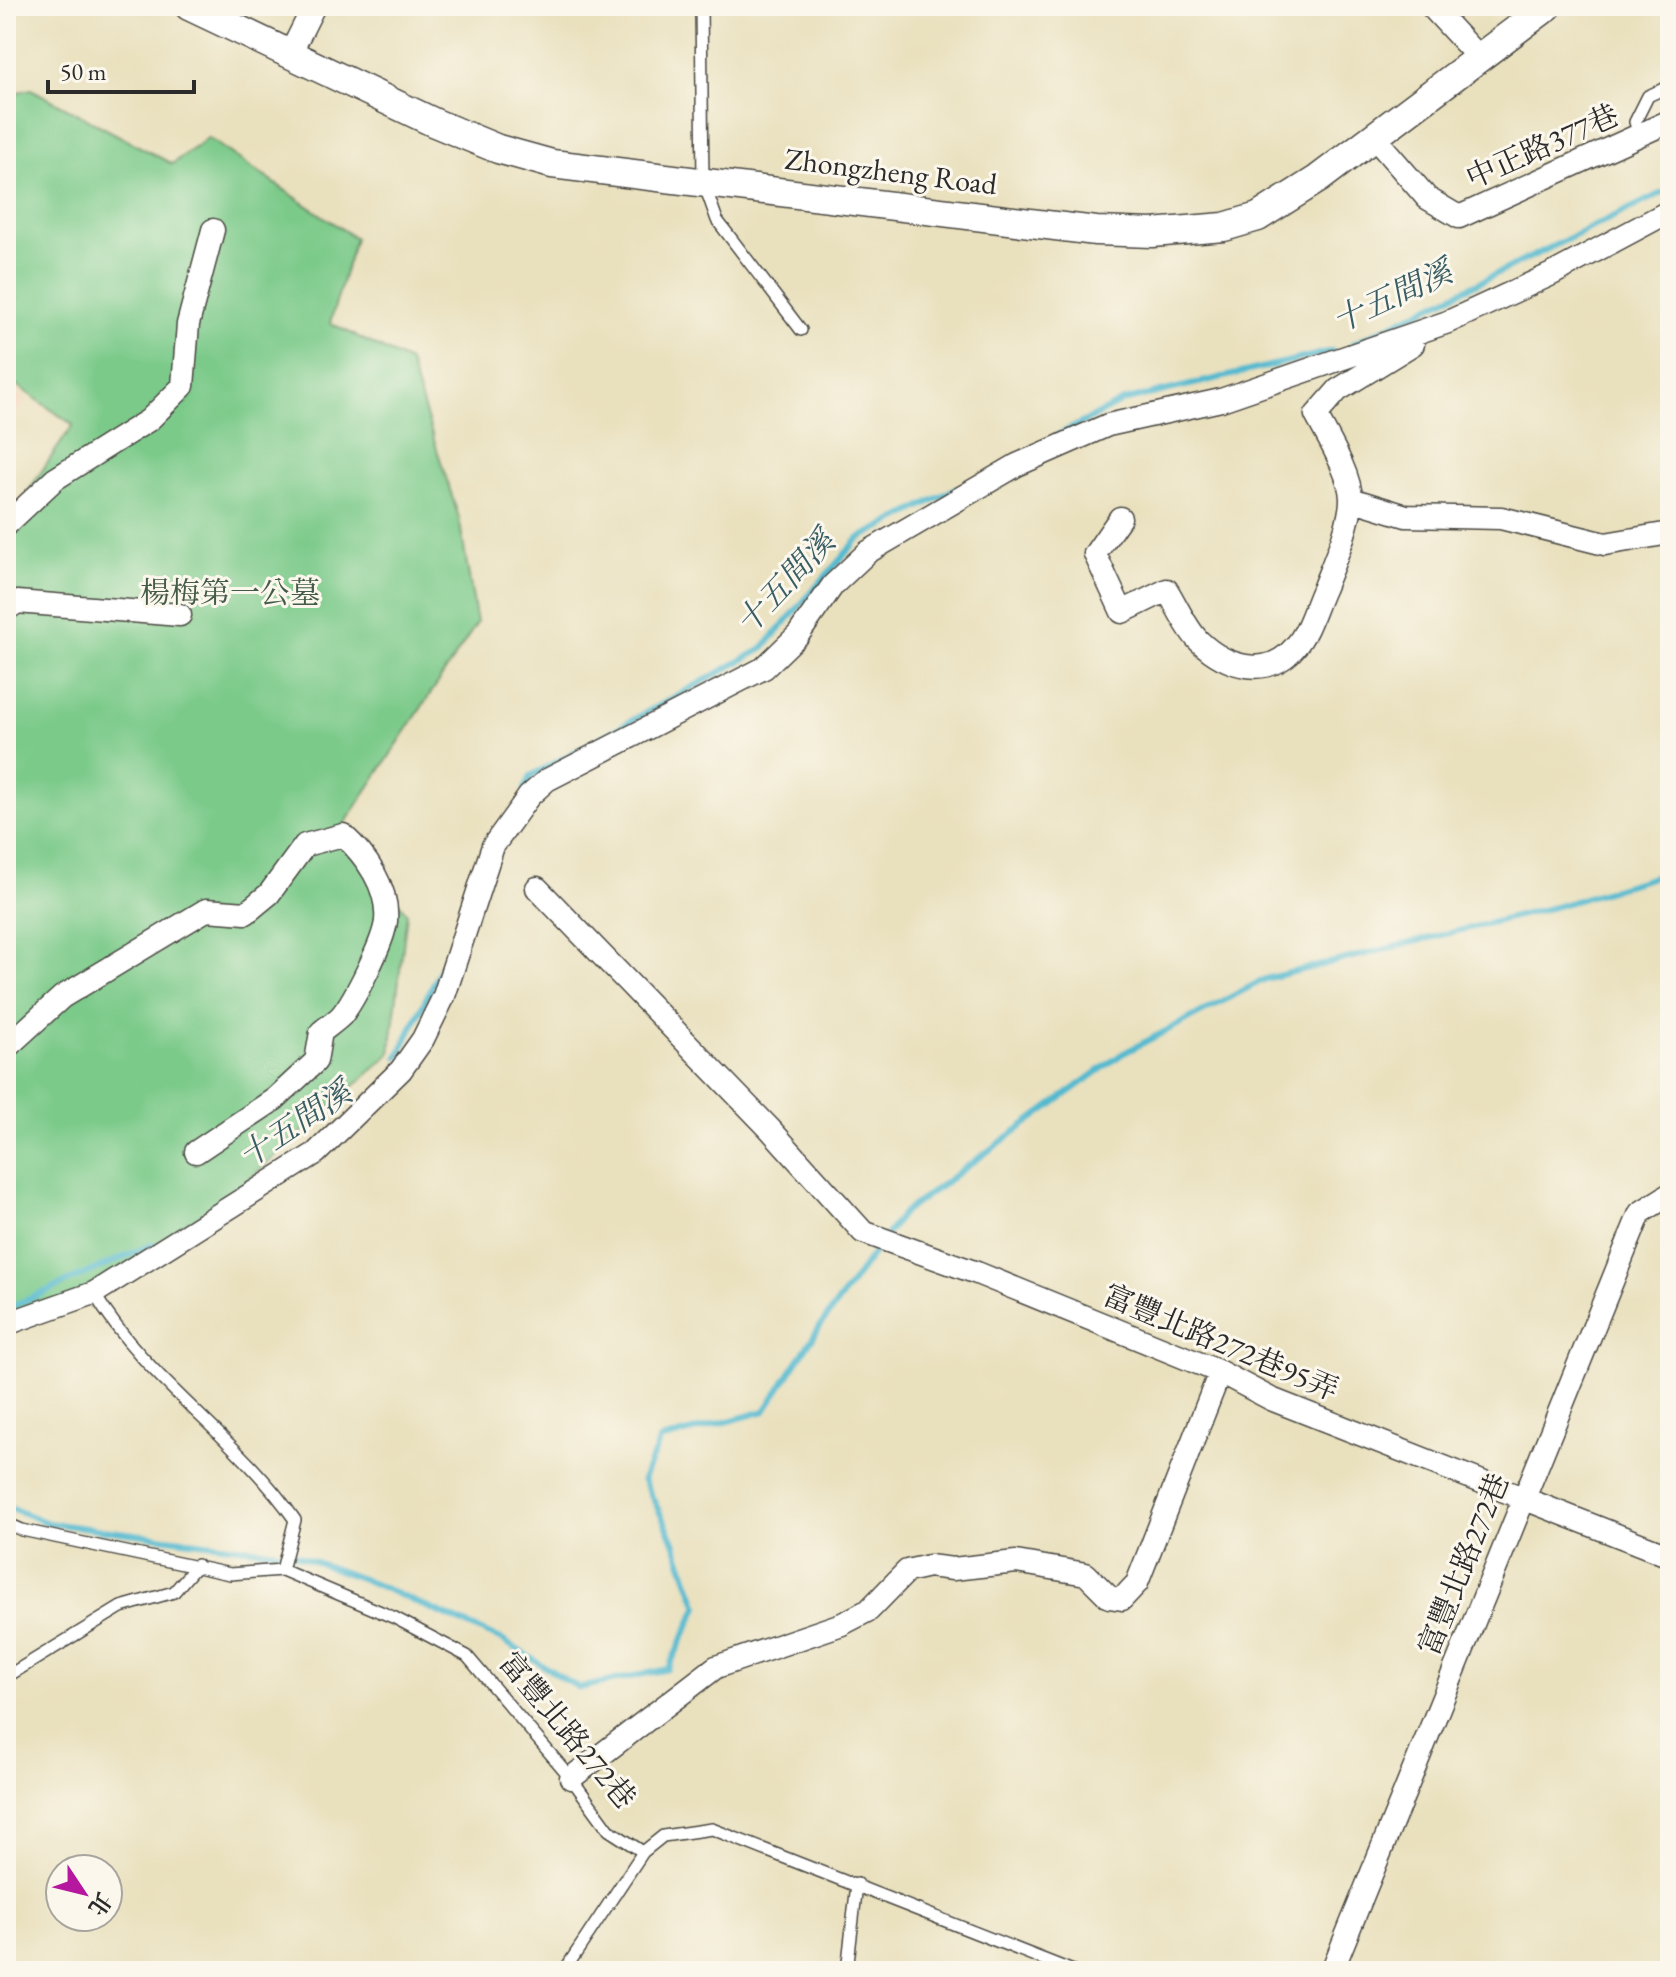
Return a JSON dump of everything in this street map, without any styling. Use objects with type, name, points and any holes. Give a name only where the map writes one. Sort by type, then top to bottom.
[{"type":"street","name":"Zhongzheng Road","points":[[189,6],[435,123],[498,149],[552,164],[1096,231],[1152,233],[1224,227],[1258,217],[1318,179],[1548,6]]},
{"type":"street","points":[[291,52],[314,6]]},
{"type":"street","points":[[1431,6],[1478,57]]},
{"type":"street","name":"中正路377巷","points":[[1374,137],[1427,198],[1459,217],[1670,121]]},
{"type":"street","points":[[6,1324],[94,1293],[316,1153],[401,1070],[423,1039],[444,996],[493,846],[529,796],[547,780],[764,668],[798,635],[833,585],[868,552],[1017,465],[1108,425],[1221,400],[1448,322],[1552,274],[1670,211]]},
{"type":"street","points":[[6,525],[55,479],[149,420],[183,386],[188,324],[213,230]]},
{"type":"street","points":[[1120,518],[1095,554],[1122,612],[1167,590],[1198,640],[1232,665],[1264,667],[1288,655],[1300,640],[1336,556],[1351,499],[1337,454],[1316,415],[1338,390],[1448,322]]},
{"type":"street","points":[[1351,499],[1406,516],[1501,518],[1605,544],[1670,533]]},
{"type":"street","points":[[6,610],[17,602],[180,615]]},
{"type":"street","points":[[6,1048],[62,997],[206,910],[246,913],[269,894],[305,845],[343,835],[358,849],[379,881],[386,921],[372,956],[341,1016],[321,1032],[316,1061],[275,1099],[196,1152]]},
{"type":"street","name":"富豐北路272巷95弄","points":[[537,888],[769,1128],[863,1232],[1220,1372],[1271,1399],[1670,1556]]},
{"type":"street","name":"富豐北路272巷","points":[[1332,1971],[1522,1497],[1640,1213],[1670,1194]]},
{"type":"street","points":[[571,1778],[716,1667],[842,1624],[869,1610],[907,1571],[929,1566],[953,1569],[1016,1562],[1086,1574],[1109,1597],[1122,1599],[1137,1583],[1220,1372]]},
{"type":"lane","points":[[701,6],[703,181],[717,220],[801,330]]},
{"type":"lane","points":[[1639,135],[1635,122],[1648,96],[1670,86]]},
{"type":"lane","points":[[94,1293],[114,1327],[270,1484],[295,1520],[282,1568]]},
{"type":"lane","name":"富豐北路272巷","points":[[6,1523],[22,1530],[230,1574],[282,1568],[395,1618],[467,1656],[571,1778],[609,1830],[643,1852]]},
{"type":"lane","points":[[6,1677],[121,1607],[174,1592],[197,1565]]},
{"type":"lane","points":[[564,1971],[643,1852],[663,1836],[712,1829],[1073,1971]]},
{"type":"lane","points":[[847,1971],[857,1884]]},
{"type":"shaded area","points":[[6,387],[26,400],[6,432]]},
{"type":"green space","name":"楊梅第一公墓","points":[[31,89],[172,164],[208,138],[355,238],[330,323],[409,362],[459,518],[477,623],[341,830],[407,913],[390,1054],[243,1185],[129,1269],[6,1336],[6,524],[73,425],[12,382],[6,316],[6,95]]},
{"type":"waterway","name":"十五間溪","points":[[1353,344],[1670,189]]},
{"type":"waterway","name":"十五間溪","points":[[1057,436],[1123,401],[1332,351]]},
{"type":"waterway","name":"十五間溪","points":[[525,789],[531,776],[762,649],[858,539],[955,489]]},
{"type":"waterway","points":[[887,1234],[903,1213],[1122,1054],[1265,979],[1554,907],[1670,872]]},
{"type":"waterway","name":"十五間溪","points":[[398,1057],[447,955]]},
{"type":"waterway","points":[[6,1506],[48,1523],[294,1554],[365,1580],[502,1640],[579,1688],[668,1669],[698,1607],[673,1539],[643,1479],[660,1440],[765,1411],[821,1325],[881,1243]]},
{"type":"waterway","name":"十五間溪","points":[[6,1309],[153,1244]]}]
